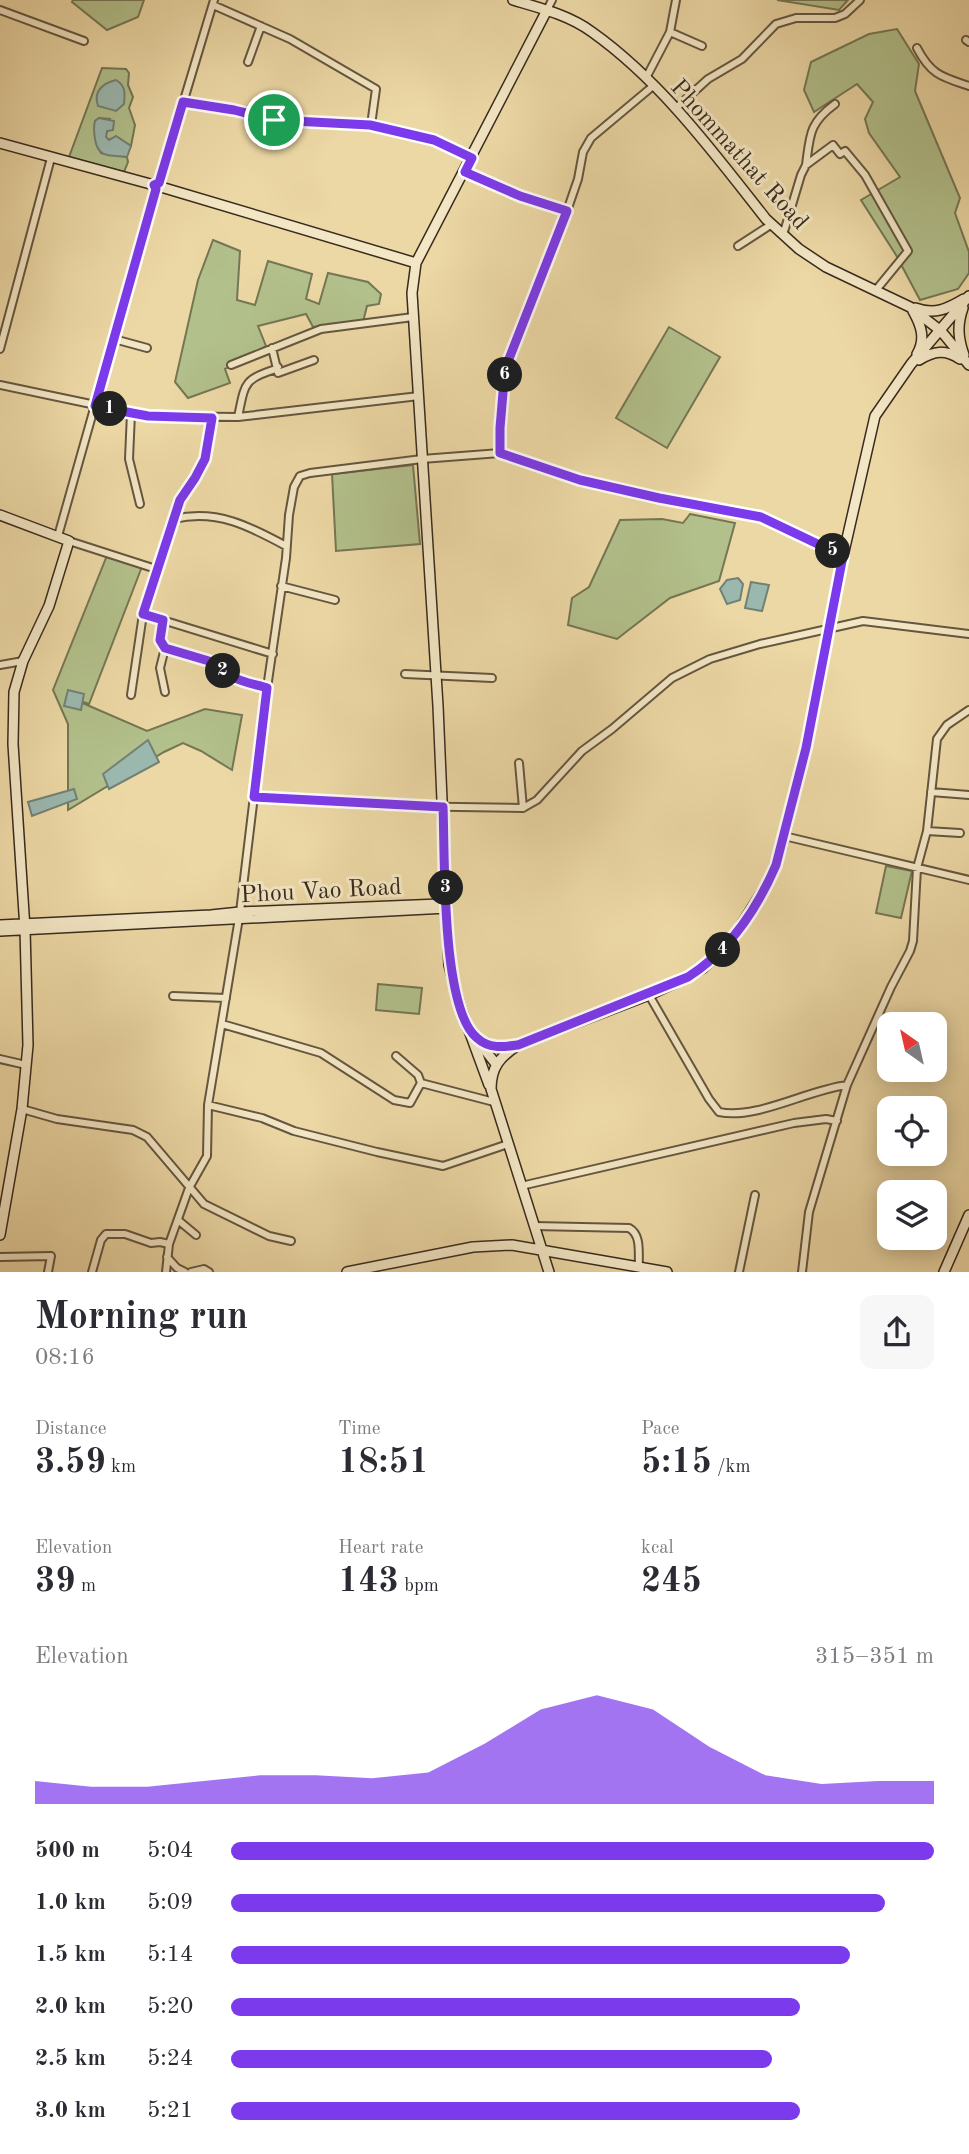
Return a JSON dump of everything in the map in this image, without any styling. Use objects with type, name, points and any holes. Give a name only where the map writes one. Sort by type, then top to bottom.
[{"type":"street","name":"Phommathat Road","points":[[513,0],[547,10],[591,31],[646,78],[783,235],[827,267],[910,307],[941,331],[968,364]]},
{"type":"street","points":[[549,1272],[491,1089],[465,1021],[449,965],[436,677],[412,293],[416,263],[552,0]]},
{"type":"street","points":[[646,78],[670,32],[676,0]]},
{"type":"street","points":[[675,109],[708,79],[742,59],[776,24],[796,18],[835,18],[848,12],[860,0]]},
{"type":"street","points":[[58,536],[157,186],[213,2],[290,39],[376,89],[370,125]]},
{"type":"street","points":[[0,10],[84,41]]},
{"type":"street","points":[[248,62],[261,26]]},
{"type":"street","points":[[670,32],[702,46]]},
{"type":"street","points":[[917,48],[933,73],[969,86]]},
{"type":"street","points":[[500,453],[505,369],[567,211],[578,179],[583,152],[591,138],[653,86]]},
{"type":"street","points":[[183,102],[274,120],[370,125],[434,140],[472,158]]},
{"type":"street","points":[[783,235],[806,165],[809,138],[818,116],[835,104]]},
{"type":"street","points":[[0,143],[157,186],[416,263]]},
{"type":"street","points":[[806,165],[833,145],[840,153],[845,151],[865,175],[902,237],[907,255],[876,290]]},
{"type":"street","points":[[0,349],[51,158]]},
{"type":"street","points":[[465,172],[520,196],[567,211]]},
{"type":"street","points":[[738,246],[772,224]]},
{"type":"street","points":[[910,307],[925,312],[939,312],[969,296]]},
{"type":"street","points":[[911,364],[969,296]]},
{"type":"street","points":[[968,364],[959,341],[958,325],[969,296]]},
{"type":"street","points":[[491,1089],[494,1067],[506,1052],[518,1045],[649,995],[695,972],[730,943],[769,881],[784,836],[806,748],[843,556],[875,416],[920,348],[922,333],[910,307]]},
{"type":"street","points":[[231,365],[321,329],[413,317]]},
{"type":"street","points":[[114,339],[147,348]]},
{"type":"street","points":[[272,348],[277,371],[281,373],[314,360]]},
{"type":"street","points":[[911,364],[939,351],[951,353],[968,364]]},
{"type":"street","points":[[238,416],[248,381],[278,367]]},
{"type":"street","points":[[0,385],[148,416],[212,418],[419,396]]},
{"type":"street","points":[[131,413],[129,459],[140,504]]},
{"type":"street","points":[[131,695],[143,614],[156,569],[180,500],[205,459],[212,418]]},
{"type":"street","points":[[166,1272],[169,1244],[177,1220],[189,1188],[207,1156],[208,1105],[239,915],[294,487],[300,476],[422,459],[500,453],[580,480],[761,517],[843,556]]},
{"type":"street","points":[[174,519],[193,514],[217,516],[245,524],[286,546]]},
{"type":"street","points":[[0,515],[156,569]]},
{"type":"street","points":[[0,1235],[22,1109],[28,1045],[25,927],[13,709],[23,661],[49,606],[69,541]]},
{"type":"street","points":[[281,586],[335,600]]},
{"type":"street","points":[[143,614],[273,654]]},
{"type":"street","points":[[163,620],[160,640],[165,648],[219,664],[223,671],[242,681],[267,688]]},
{"type":"street","points":[[254,797],[443,807],[523,808],[537,800],[582,751],[680,673],[710,659],[741,649],[863,621],[969,634]]},
{"type":"street","points":[[165,648],[160,668],[165,692]]},
{"type":"street","points":[[0,665],[23,661]]},
{"type":"street","points":[[405,674],[492,678]]},
{"type":"street","points":[[802,1272],[809,1212],[847,1084],[913,941],[917,867],[927,831],[939,735],[947,725],[969,710]]},
{"type":"street","points":[[519,764],[523,808]]},
{"type":"street","points":[[931,792],[969,795]]},
{"type":"street","points":[[927,831],[960,833]]},
{"type":"street","points":[[784,836],[969,880]]},
{"type":"street","name":"Phou Vao Road","points":[[0,931],[211,915],[447,908]]},
{"type":"street","name":"Phou Vao Road","points":[[0,925],[25,927]]},
{"type":"street","points":[[649,995],[719,1112],[763,1110],[783,1101],[847,1084]]},
{"type":"street","points":[[173,996],[226,998]]},
{"type":"street","points":[[465,1021],[494,1067]]},
{"type":"street","points":[[465,1021],[481,1055],[494,1067]]},
{"type":"street","points":[[222,1024],[321,1053],[394,1100],[410,1103],[421,1083],[418,1075],[397,1056]]},
{"type":"street","points":[[476,1038],[499,1048],[518,1045]]},
{"type":"street","points":[[0,1059],[26,1065]]},
{"type":"street","points":[[421,1083],[494,1102]]},
{"type":"street","points":[[208,1105],[262,1118],[294,1131],[443,1166],[508,1144]]},
{"type":"street","points":[[22,1109],[57,1119],[132,1130],[147,1137],[204,1204],[269,1236],[291,1241]]},
{"type":"street","points":[[521,1186],[794,1123],[826,1119],[837,1121]]},
{"type":"street","points":[[739,1272],[755,1195]]},
{"type":"street","points":[[944,1272],[969,1214]]},
{"type":"street","points":[[177,1220],[196,1235]]},
{"type":"street","points":[[534,1226],[629,1228],[637,1237],[639,1267]]},
{"type":"street","points":[[92,1272],[101,1240],[106,1234],[125,1234],[151,1243],[169,1244]]},
{"type":"street","points":[[346,1272],[473,1247],[512,1245],[667,1272]]},
{"type":"street","points":[[0,1258],[51,1256],[48,1272]]},
{"type":"street","points":[[167,1258],[184,1272]]},
{"type":"street","points":[[191,1272],[204,1269],[209,1272]]},
{"type":"green space","points":[[144,0],[138,17],[107,30],[72,2]]},
{"type":"green space","points":[[777,0],[848,0],[839,10]]},
{"type":"green space","points":[[897,29],[919,64],[915,91],[960,198],[955,213],[969,252],[969,273],[958,289],[920,300],[896,255],[861,200],[900,177],[869,133],[865,119],[873,102],[857,84],[814,112],[804,90],[811,62],[869,34]]},
{"type":"green space","points":[[102,68],[126,69],[129,73],[128,85],[133,97],[129,108],[135,125],[131,146],[116,137],[109,140],[106,138],[110,119],[99,118],[95,121],[101,153],[127,157],[124,172],[69,157]]},
{"type":"green space","points":[[213,240],[240,251],[237,300],[255,305],[268,261],[312,274],[306,299],[319,304],[328,273],[368,282],[381,294],[379,304],[367,306],[363,322],[313,327],[306,314],[258,326],[266,346],[225,369],[230,383],[188,398],[175,382],[198,280]]},
{"type":"green space","points":[[669,327],[720,357],[667,448],[616,418]]},
{"type":"green space","points":[[413,465],[420,544],[336,551],[332,474]]},
{"type":"green space","points":[[690,514],[735,523],[719,581],[670,598],[617,639],[568,625],[572,598],[589,587],[620,520],[662,519],[683,523]]},
{"type":"green space","points":[[108,553],[143,564],[89,704],[71,698],[147,731],[205,709],[242,715],[232,770],[183,743],[68,810],[68,724],[53,690]]},
{"type":"green space","points":[[886,866],[912,871],[901,918],[876,913]]},
{"type":"green space","points":[[378,984],[422,988],[419,1014],[376,1010]]},
{"type":"water","points":[[116,80],[125,94],[124,104],[116,111],[98,106],[100,88]]},
{"type":"water","points":[[99,118],[114,121],[113,130],[107,131],[106,137],[109,140],[116,136],[131,146],[127,157],[106,155],[99,150],[94,127]]},
{"type":"water","points":[[738,578],[743,584],[740,600],[727,604],[720,589],[727,580]]},
{"type":"water","points":[[751,582],[769,585],[762,611],[745,608]]},
{"type":"water","points":[[68,690],[84,694],[81,710],[64,706]]},
{"type":"water","points":[[148,740],[159,762],[109,789],[103,774]]},
{"type":"water","points":[[74,789],[77,799],[32,816],[28,802]]},
{"type":"route","points":[[183,102],[215,106],[274,120],[370,125],[434,140],[472,158],[465,172],[520,196],[567,211],[505,369],[500,453],[580,480],[761,517],[843,556],[806,748],[781,849],[769,881],[730,943],[703,968],[688,977],[649,995],[518,1045],[499,1048],[476,1038],[465,1021],[454,989],[449,965],[443,807],[254,797],[267,688],[242,681],[223,671],[219,664],[165,648],[160,640],[163,620],[143,614],[180,500],[205,459],[212,418],[148,416],[95,406],[156,189],[154,185],[159,183],[183,102]]}]
